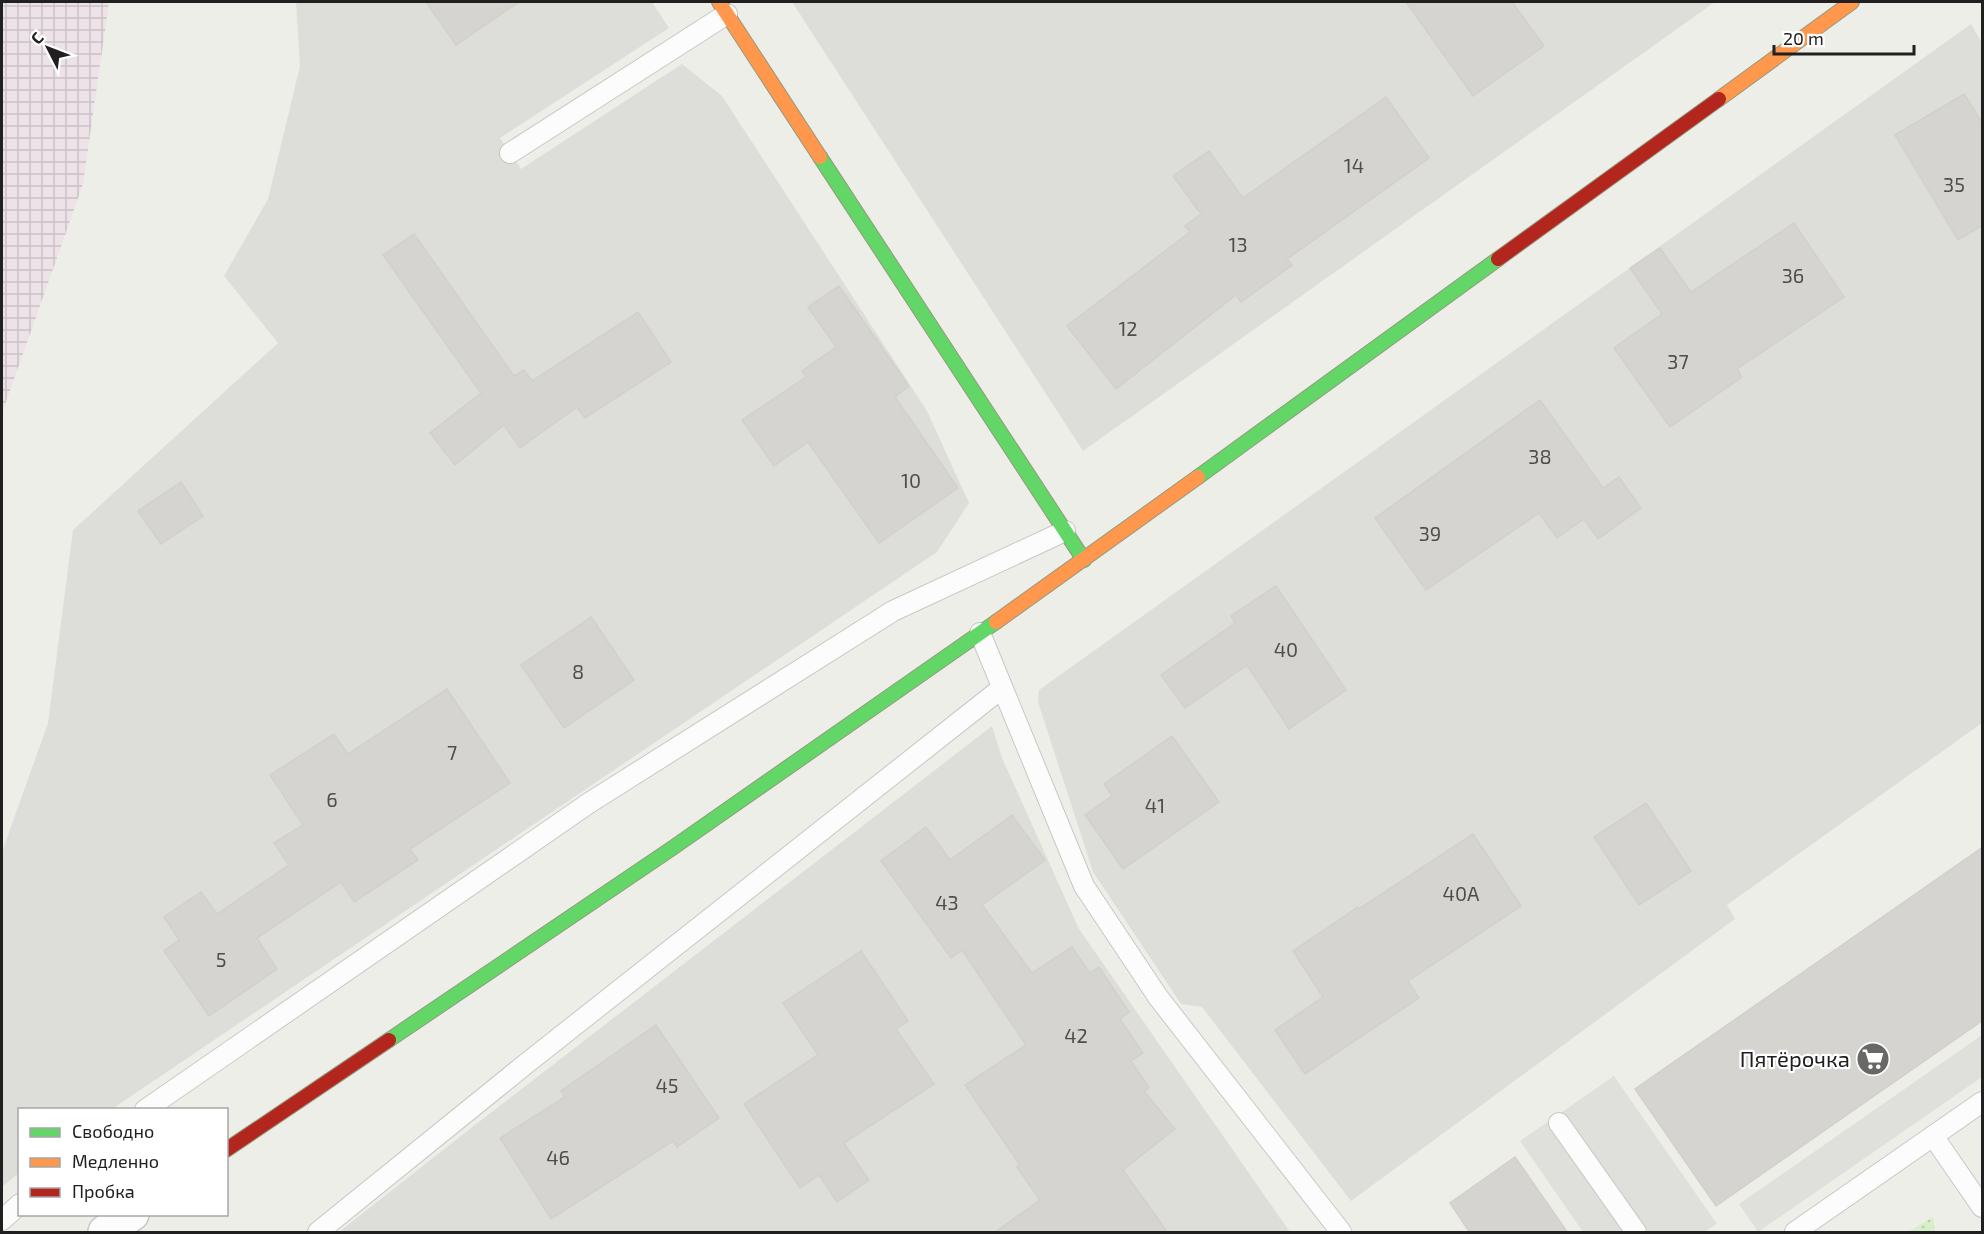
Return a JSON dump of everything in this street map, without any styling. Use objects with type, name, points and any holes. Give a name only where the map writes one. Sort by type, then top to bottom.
[{"type":"street","points":[[228,1149],[671,849],[1084,560],[1851,2]]},
{"type":"street","points":[[723,8],[1084,560]]},
{"type":"street","points":[[105,1233],[130,1216]]},
{"type":"lane","points":[[510,153],[723,8]]},
{"type":"lane","points":[[148,1108],[589,803],[893,611],[1065,531]]},
{"type":"lane","points":[[980,633],[1084,886],[1158,997],[1341,1233]]},
{"type":"lane","points":[[318,1233],[528,1063],[1002,688]]},
{"type":"lane","points":[[1795,1233],[1983,1102]]},
{"type":"lane","points":[[1559,1123],[1636,1233]]},
{"type":"lane","points":[[1933,1136],[1983,1207]]},
{"type":"lane","points":[[2,1220],[18,1206]]},
{"type":"shaded area","points":[[2,2],[109,2],[83,184],[2,413]]},
{"type":"shaded area","points":[[296,2],[652,2],[669,28],[500,138],[521,169],[682,64],[722,96],[927,411],[969,503],[937,552],[113,1108],[18,1108],[18,1174],[2,1187],[2,852],[48,723],[73,530],[278,343],[224,276],[268,199],[300,66]]},
{"type":"shaded area","points":[[792,2],[1715,2],[1083,451]]},
{"type":"shaded area","points":[[1971,24],[1982,43],[1982,723],[1727,905],[1735,919],[1351,1201],[1202,1007],[1181,1004],[1093,872],[1038,702],[1039,690]]},
{"type":"shaded area","points":[[992,726],[1002,758],[1079,929],[1290,1232],[339,1232],[471,1128]]},
{"type":"shaded area","points":[[1982,1035],[1982,1077],[1758,1232],[1739,1204]]},
{"type":"shaded area","points":[[1614,1076],[1717,1224],[1704,1232],[1583,1232],[1520,1141]]},
{"type":"green space","points":[[1933,1217],[1935,1232],[1908,1232]]},
{"type":"building","points":[[426,2],[519,2],[456,45]]},
{"type":"building","points":[[1406,2],[1512,2],[1544,46],[1473,96]]},
{"type":"building","points":[[1964,94],[1983,124],[1983,225],[1958,240],[1895,135]]},
{"type":"building","points":[[1386,97],[1429,158],[1287,259],[1292,265],[1241,302],[1236,295],[1116,389],[1067,326],[1190,232],[1185,226],[1201,214],[1173,176],[1209,151],[1243,198]]},
{"type":"building","points":[[1794,223],[1844,297],[1737,369],[1742,377],[1670,427],[1614,348],[1662,314],[1630,268],[1660,248],[1691,292]]},
{"type":"building","points":[[414,234],[514,376],[524,370],[532,381],[638,312],[671,362],[585,418],[577,407],[520,448],[504,425],[455,465],[430,433],[481,393],[383,255]]},
{"type":"building","points":[[839,286],[909,386],[895,397],[958,488],[879,543],[808,442],[774,466],[742,420],[806,377],[802,371],[836,347],[808,307]]},
{"type":"building","points":[[1540,400],[1603,488],[1619,477],[1641,508],[1598,539],[1584,519],[1557,538],[1539,513],[1426,590],[1375,518]]},
{"type":"building","points":[[181,482],[203,516],[161,544],[138,511]]},
{"type":"building","points":[[1276,586],[1346,690],[1289,729],[1247,665],[1185,708],[1161,675],[1235,623],[1231,616]]},
{"type":"building","points":[[591,617],[634,680],[564,728],[521,665]]},
{"type":"building","points":[[447,689],[510,783],[410,849],[418,860],[354,902],[341,882],[257,938],[277,969],[209,1016],[164,951],[179,940],[164,917],[201,892],[217,914],[289,865],[274,843],[303,825],[270,775],[334,734],[348,754]]},
{"type":"building","points":[[1172,736],[1219,802],[1123,869],[1085,815],[1112,796],[1104,784]]},
{"type":"building","points":[[1646,803],[1691,871],[1639,905],[1594,837]]},
{"type":"building","points":[[1012,815],[1045,860],[982,905],[1032,973],[1072,947],[1090,973],[1099,967],[1129,1012],[1120,1019],[1143,1053],[1131,1061],[1149,1088],[1144,1091],[1175,1129],[1123,1170],[1168,1233],[994,1233],[1040,1200],[1017,1167],[1020,1165],[965,1085],[1026,1045],[962,950],[951,958],[881,861],[926,827],[950,860]]},
{"type":"building","points":[[1473,834],[1521,906],[1408,981],[1419,998],[1305,1074],[1275,1030],[1323,997],[1293,951]]},
{"type":"building","points":[[1983,847],[1983,1020],[1716,1206],[1635,1089]]},
{"type":"building","points":[[861,951],[908,1021],[896,1029],[934,1084],[844,1143],[869,1180],[837,1202],[819,1175],[800,1188],[744,1104],[818,1055],[783,1003]]},
{"type":"building","points":[[656,1025],[719,1118],[677,1147],[673,1141],[551,1219],[500,1138],[565,1097],[561,1091]]},
{"type":"building","points":[[1515,1157],[1568,1233],[1470,1233],[1450,1203]]},
{"type":"traffic: fast","points":[[820,157],[1084,560]]},
{"type":"traffic: fast","points":[[1198,477],[1498,259]]},
{"type":"traffic: fast","points":[[389,1040],[671,849],[996,622]]},
{"type":"traffic: slow","points":[[719,2],[820,157]]},
{"type":"traffic: slow","points":[[1719,99],[1852,2]]},
{"type":"traffic: slow","points":[[996,622],[1198,477]]},
{"type":"traffic: jam","points":[[1498,259],[1719,99]]},
{"type":"traffic: jam","points":[[228,1149],[389,1040]]},
{"type":"place","name":"Пятёрочка","points":[[1873,1059]]}]
